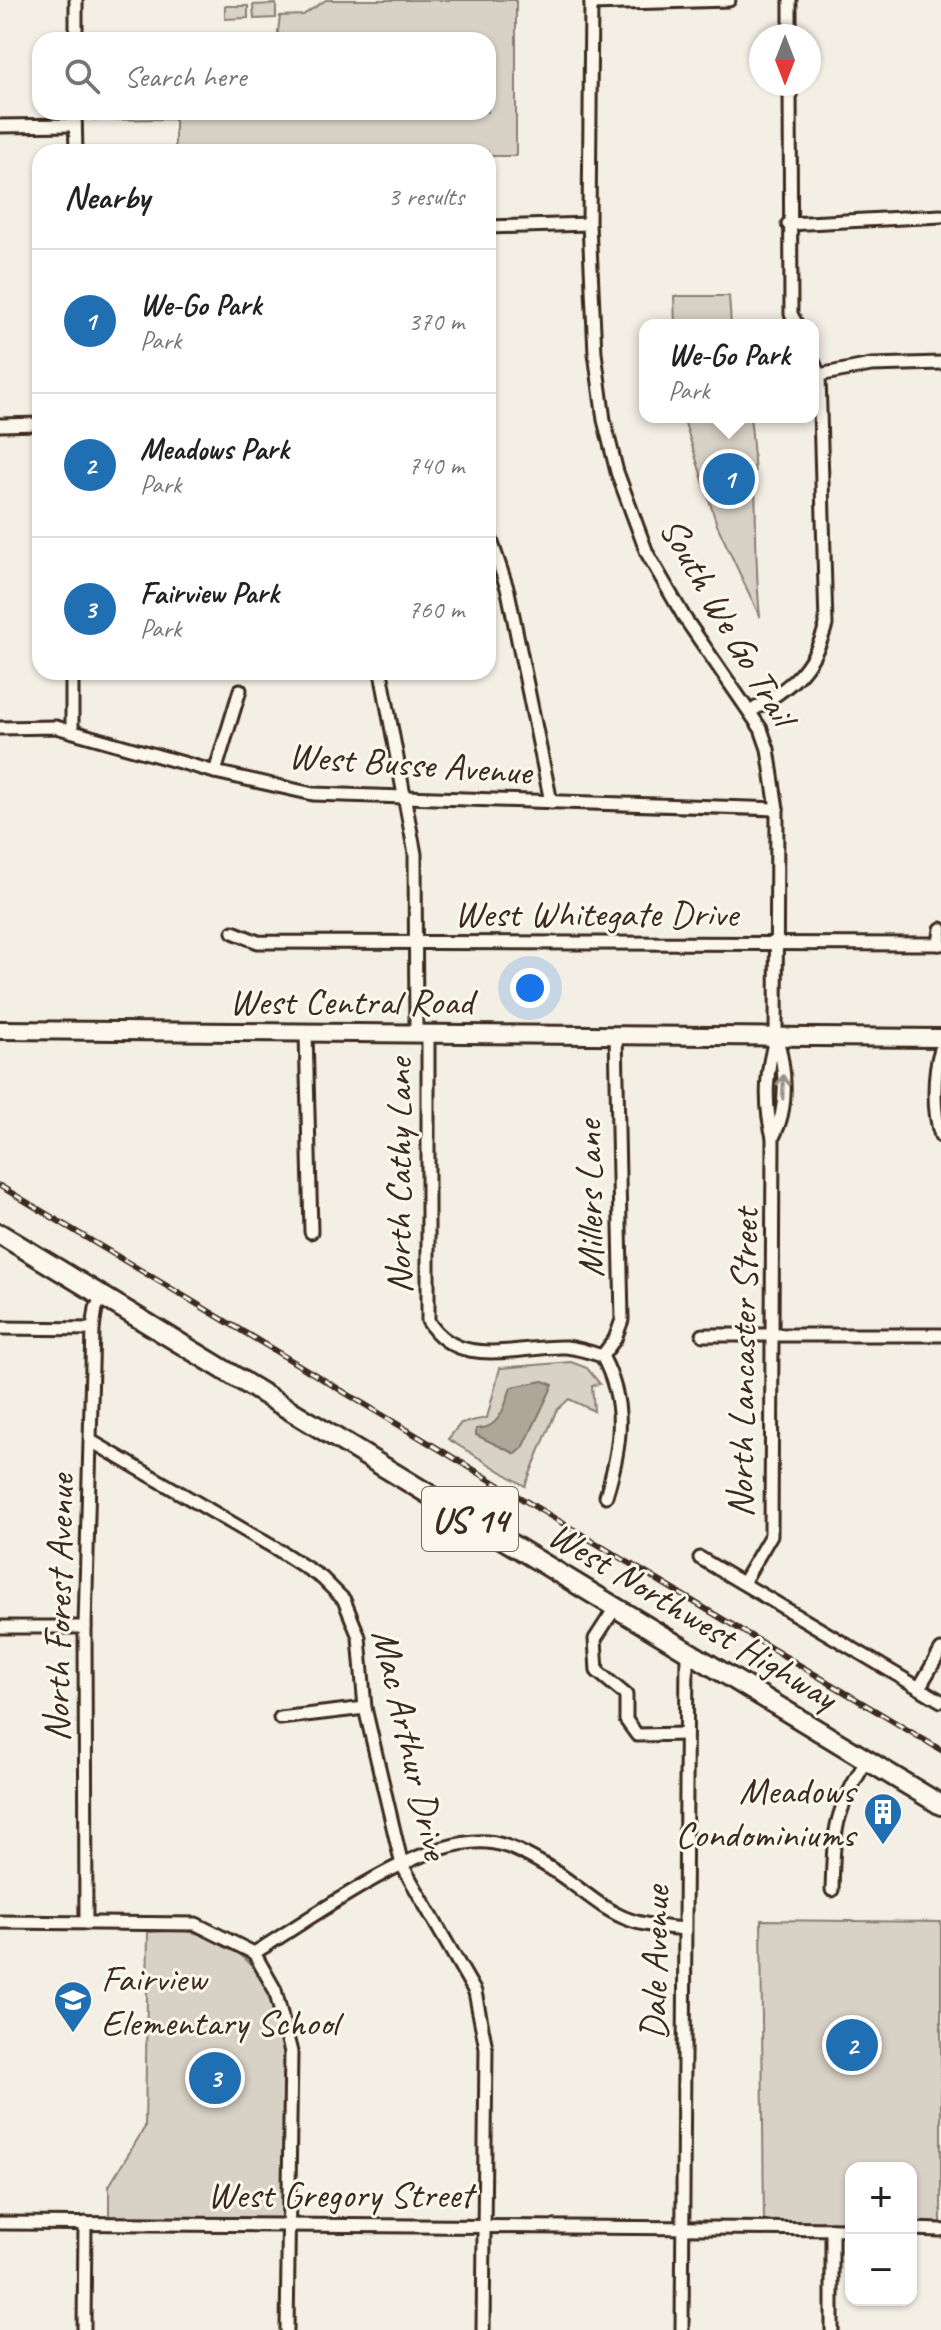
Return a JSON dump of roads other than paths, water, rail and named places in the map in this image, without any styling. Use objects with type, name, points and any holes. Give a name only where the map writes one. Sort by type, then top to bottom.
[{"type":"main road","name":"West Central Road","points":[[0,1030],[941,1038]]},
{"type":"main road","name":"West Northwest Highway","points":[[0,1234],[941,1805]]},
{"type":"street","points":[[76,0],[76,32]]},
{"type":"street","points":[[591,2],[729,0]]},
{"type":"street","points":[[790,0],[790,24]]},
{"type":"street","name":"South We Go Trail","points":[[591,2],[589,224],[595,353],[604,420],[617,472],[647,553],[684,617],[750,712],[768,749],[777,809],[776,1036]]},
{"type":"street","points":[[790,96],[788,224],[791,314],[794,319]]},
{"type":"street","points":[[75,120],[76,144]]},
{"type":"street","points":[[0,126],[75,125]]},
{"type":"street","points":[[788,224],[941,216]]},
{"type":"street","points":[[496,227],[589,224]]},
{"type":"street","points":[[750,712],[795,681],[813,661],[826,625],[819,375],[871,365],[941,363]]},
{"type":"street","points":[[0,425],[32,424]]},
{"type":"street","points":[[496,555],[508,591],[551,802]]},
{"type":"street","points":[[72,680],[72,730]]},
{"type":"street","name":"North Cathy Lane","points":[[383,680],[415,854],[428,1321],[445,1341],[483,1352],[564,1347],[602,1356]]},
{"type":"street","points":[[215,772],[240,690]]},
{"type":"street","name":"West Busse Avenue","points":[[0,728],[56,727],[72,730],[215,772],[313,794],[777,809]]},
{"type":"street","points":[[775,943],[940,944],[941,929]]},
{"type":"street","name":"West Whitegate Drive","points":[[233,932],[258,942],[775,943]]},
{"type":"street","points":[[306,1033],[311,1232]]},
{"type":"street","name":"Millers Lane","points":[[602,1356],[615,1339],[622,1320],[616,1034]]},
{"type":"street","name":"North Lancaster Street","points":[[744,1581],[771,1535],[773,1137],[767,1115],[770,1058],[776,1036]]},
{"type":"street","points":[[941,1049],[937,1099],[941,1136]]},
{"type":"street","name":"North Forest Avenue","points":[[86,1923],[85,1627],[93,1329],[96,1308],[103,1296]]},
{"type":"street","points":[[0,1328],[93,1329]]},
{"type":"street","points":[[703,1335],[941,1335]]},
{"type":"street","points":[[602,1356],[614,1379],[621,1430],[619,1452],[606,1496]]},
{"type":"street","name":"Mac Arthur Drive","points":[[91,1441],[322,1578],[344,1600],[359,1637],[365,1708],[402,1865],[475,1992],[486,2048],[483,2330]]},
{"type":"street","points":[[700,1558],[744,1581],[941,1701]]},
{"type":"street","points":[[615,1608],[595,1639],[597,1671],[626,1695],[626,1720],[637,1735],[686,1734]]},
{"type":"street","points":[[0,1627],[85,1627]]},
{"type":"street","points":[[919,1688],[941,1650]]},
{"type":"street","name":"Dale Avenue","points":[[682,2330],[687,1651]]},
{"type":"street","points":[[280,1718],[365,1708]]},
{"type":"street","points":[[832,1890],[834,1829],[842,1801],[867,1760]]},
{"type":"street","points":[[254,1953],[402,1865],[462,1842],[490,1841],[525,1854],[558,1872],[609,1911],[632,1921],[684,1929]]},
{"type":"street","points":[[0,1922],[196,1924],[254,1953],[275,1990],[291,2052],[287,2330]]},
{"type":"street","name":"West Gregory Street","points":[[0,2223],[484,2224],[845,2229]]},
{"type":"street","points":[[84,2330],[85,2223]]},
{"type":"street","points":[[832,2229],[832,2330]]},
{"type":"street","points":[[917,2229],[941,2230]]},
{"type":"railway","points":[[0,1186],[941,1750]]},
{"type":"place","name":"We-Go Park","points":[[729,479]]},
{"type":"place","name":"Meadows Condominiums","points":[[883,1846]]},
{"type":"place","name":"Fairview Elementary School","points":[[73,2034]]},
{"type":"place","name":"Meadows Park","points":[[852,2045]]},
{"type":"place","name":"Fairview Park","points":[[215,2078]]}]
